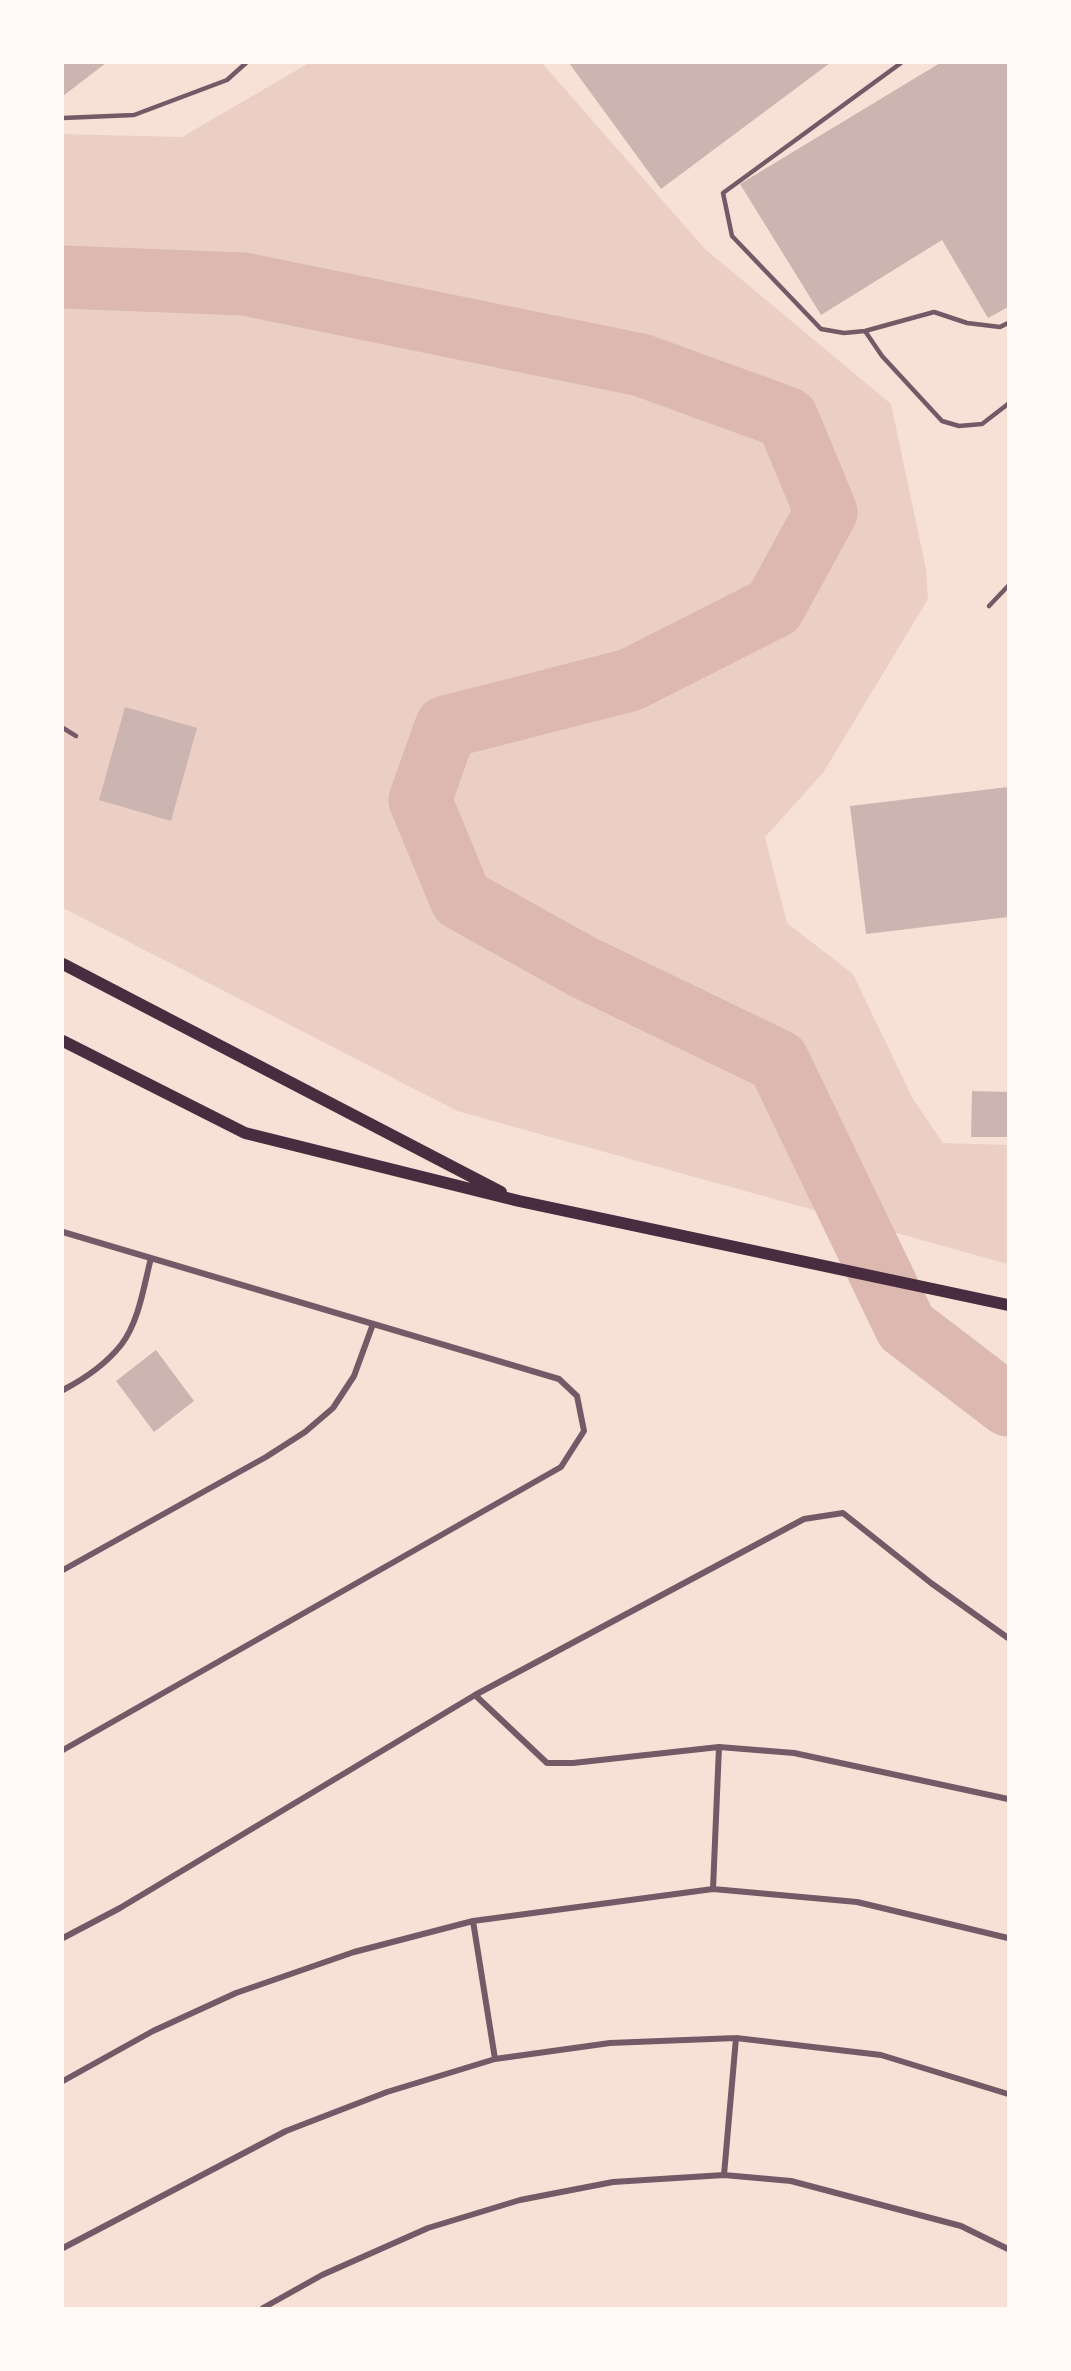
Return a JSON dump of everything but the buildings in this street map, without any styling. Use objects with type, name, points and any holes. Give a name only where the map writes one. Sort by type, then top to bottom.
[{"type":"main road","points":[[63,964],[519,1201]]},
{"type":"main road","points":[[63,1041],[245,1133],[519,1201],[1008,1305]]},
{"type":"street","points":[[63,1232],[559,1379],[577,1396],[584,1431],[561,1467],[63,1750]]},
{"type":"street","points":[[63,1390],[97,1368],[122,1344],[139,1308],[151,1258]]},
{"type":"street","points":[[63,1570],[266,1457],[305,1432],[333,1408],[354,1376],[373,1324]]},
{"type":"street","points":[[63,1938],[120,1908],[475,1695],[804,1519],[843,1513],[930,1583],[1008,1638]]},
{"type":"street","points":[[475,1695],[547,1763],[573,1764],[719,1747],[794,1753],[1008,1799]]},
{"type":"street","points":[[713,1889],[719,1747]]},
{"type":"street","points":[[63,2080],[153,2031],[236,1993],[354,1952],[473,1921],[713,1889],[857,1902],[1008,1938]]},
{"type":"street","points":[[473,1921],[495,2060]]},
{"type":"street","points":[[724,2175],[736,2038]]},
{"type":"street","points":[[63,2248],[286,2131],[387,2092],[495,2060],[610,2043],[736,2038],[881,2055],[1008,2094]]},
{"type":"street","points":[[263,2308],[322,2275],[428,2228],[520,2200],[613,2182],[724,2175],[791,2181],[961,2226],[1008,2248]]},
{"type":"lane","points":[[63,118],[134,115],[227,80],[246,63]]},
{"type":"lane","points":[[902,63],[723,193],[732,236],[820,329],[844,333],[865,331],[934,312],[967,323],[1000,327],[1008,323]]},
{"type":"lane","points":[[865,331],[882,356],[942,421],[960,426],[982,424],[1008,404]]},
{"type":"lane","points":[[989,606],[1008,586]]},
{"type":"lane","points":[[63,728],[76,736]]},
{"type":"shaded area","points":[[309,63],[542,63],[705,249],[891,404],[926,569],[928,599],[823,773],[765,837],[787,923],[853,974],[913,1099],[943,1143],[1008,1145],[1008,1264],[457,1111],[63,908],[63,134],[182,137]]},
{"type":"waterway","points":[[63,277],[244,284],[641,365],[787,418],[826,512],[774,607],[630,680],[446,727],[420,800],[461,899],[583,967],[778,1061],[906,1327],[1008,1405]]}]
